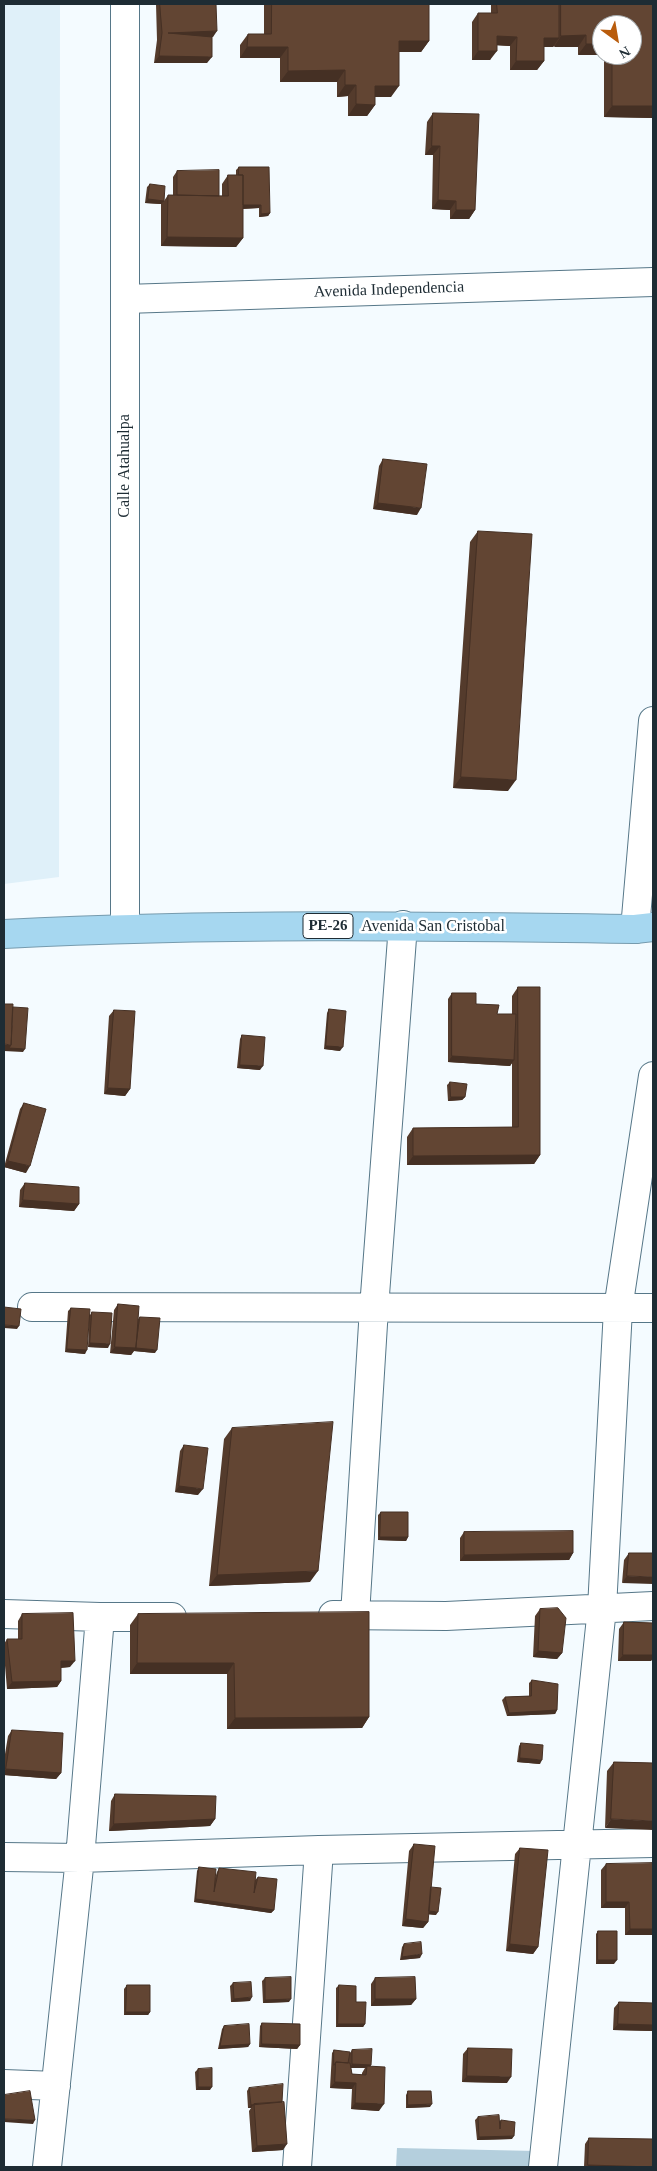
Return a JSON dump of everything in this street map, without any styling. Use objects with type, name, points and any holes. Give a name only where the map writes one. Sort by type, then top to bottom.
[{"type":"highway","name":"Avenida San Cristobal","points":[[4,934],[125,928],[403,925],[644,928]]},
{"type":"street","name":"Calle Atahualpa","points":[[125,4],[125,928]]},
{"type":"street","name":"Avenida Independencia","points":[[125,299],[653,282]]},
{"type":"street","points":[[644,928],[653,721]]},
{"type":"street","points":[[355,1615],[374,1308],[403,925]]},
{"type":"street","points":[[543,2167],[602,1608],[618,1309],[653,1076]]},
{"type":"street","points":[[32,1307],[653,1308]]},
{"type":"street","points":[[306,1616],[446,1616],[653,1606]]},
{"type":"street","points":[[4,1614],[100,1617],[198,1616]]},
{"type":"street","points":[[47,2167],[80,1858],[100,1617]]},
{"type":"street","points":[[4,1857],[80,1858],[319,1850],[653,1843]]},
{"type":"street","points":[[297,2167],[319,1850]]},
{"type":"street","points":[[4,2084],[56,2086]]},
{"type":"shaded area","points":[[4,4],[60,4],[59,877],[4,884]]},
{"type":"shaded area","points":[[397,2148],[536,2151],[534,2167],[396,2167]]},
{"type":"building","points":[[160,4],[216,4],[217,31],[168,33],[212,37],[212,57],[159,56],[162,33]]},
{"type":"building","points":[[272,4],[429,4],[429,41],[399,41],[399,86],[375,86],[375,105],[356,104],[356,85],[345,85],[345,70],[288,71],[288,47],[247,47],[248,34],[271,34]]},
{"type":"building","points":[[497,4],[559,4],[559,38],[544,38],[544,61],[516,61],[517,37],[497,36],[497,51],[478,51],[478,13],[497,13]]},
{"type":"building","points":[[561,4],[653,4],[653,106],[612,106],[612,65],[642,65],[642,15],[592,15],[592,44],[586,44],[586,35],[561,36]]},
{"type":"building","points":[[433,113],[479,114],[475,210],[456,210],[456,201],[438,200],[440,146],[432,146]]},
{"type":"building","points":[[239,167],[269,167],[270,213],[261,214],[261,205],[243,205],[243,175],[239,175]]},
{"type":"building","points":[[219,170],[219,196],[177,195],[177,171]]},
{"type":"building","points":[[228,175],[243,175],[243,238],[167,237],[168,195],[228,196]]},
{"type":"building","points":[[150,184],[165,186],[164,201],[148,199]]},
{"type":"building","points":[[383,459],[427,464],[421,508],[378,503]]},
{"type":"building","points":[[478,531],[532,534],[516,780],[461,777]]},
{"type":"building","points":[[518,987],[540,987],[540,1155],[413,1156],[413,1128],[518,1127]]},
{"type":"building","points":[[452,993],[476,993],[476,1004],[499,1005],[497,1014],[516,1014],[514,1060],[452,1056]]},
{"type":"building","points":[[4,1004],[13,1004],[11,1045],[4,1044]]},
{"type":"building","points":[[13,1007],[28,1008],[25,1049],[9,1048],[11,1045]]},
{"type":"building","points":[[329,1009],[346,1011],[343,1047],[326,1046]]},
{"type":"building","points":[[114,1010],[135,1011],[130,1089],[108,1088]]},
{"type":"building","points":[[242,1035],[265,1037],[263,1066],[240,1065]]},
{"type":"building","points":[[450,1082],[467,1084],[465,1097],[451,1097]]},
{"type":"building","points":[[24,1103],[46,1109],[30,1166],[8,1161]]},
{"type":"building","points":[[25,1183],[79,1187],[79,1204],[23,1200]]},
{"type":"building","points":[[118,1304],[139,1306],[136,1348],[115,1347]]},
{"type":"building","points":[[4,1307],[21,1309],[19,1326],[4,1325]]},
{"type":"building","points":[[71,1308],[90,1309],[87,1350],[67,1349]]},
{"type":"building","points":[[92,1312],[112,1313],[110,1344],[90,1343]]},
{"type":"building","points":[[140,1317],[160,1318],[157,1350],[136,1348]]},
{"type":"building","points":[[333,1422],[318,1571],[217,1575],[232,1428]]},
{"type":"building","points":[[184,1445],[208,1448],[203,1489],[179,1486]]},
{"type":"building","points":[[381,1512],[408,1512],[408,1537],[380,1537]]},
{"type":"building","points":[[573,1531],[573,1553],[464,1555],[464,1532]]},
{"type":"building","points":[[629,1553],[653,1553],[653,1577],[627,1576]]},
{"type":"building","points":[[558,1608],[566,1618],[562,1653],[538,1651],[540,1609]]},
{"type":"building","points":[[369,1612],[369,1717],[235,1718],[234,1663],[137,1663],[138,1614]]},
{"type":"building","points":[[73,1613],[75,1661],[61,1661],[61,1681],[12,1682],[7,1639],[22,1639],[22,1614]]},
{"type":"building","points":[[624,1622],[653,1623],[653,1655],[623,1655]]},
{"type":"building","points":[[532,1680],[558,1684],[557,1710],[509,1713],[505,1697],[531,1696]]},
{"type":"building","points":[[12,1730],[63,1733],[61,1773],[6,1769]]},
{"type":"building","points":[[521,1743],[543,1745],[542,1760],[520,1758]]},
{"type":"building","points":[[614,1762],[653,1763],[653,1821],[611,1819]]},
{"type":"building","points":[[115,1794],[216,1796],[215,1819],[114,1824]]},
{"type":"building","points":[[414,1844],[435,1846],[428,1922],[406,1919]]},
{"type":"building","points":[[520,1848],[548,1850],[538,1947],[510,1944]]},
{"type":"building","points":[[653,1863],[653,1929],[630,1929],[629,1902],[606,1902],[606,1864]]},
{"type":"building","points":[[199,1867],[216,1869],[214,1892],[219,1868],[256,1872],[254,1893],[258,1877],[277,1879],[274,1910],[196,1899]]},
{"type":"building","points":[[431,1887],[441,1888],[438,1912],[429,1911]]},
{"type":"building","points":[[598,1931],[617,1931],[617,1960],[598,1960]]},
{"type":"building","points":[[421,1942],[422,1954],[402,1957],[404,1944]]},
{"type":"building","points":[[291,1977],[291,1999],[265,2000],[265,1978]]},
{"type":"building","points":[[415,1977],[416,1999],[375,1999],[375,1978]]},
{"type":"building","points":[[251,1982],[252,1997],[234,1999],[233,1983]]},
{"type":"building","points":[[127,1985],[150,1985],[150,2012],[126,2012]]},
{"type":"building","points":[[339,1985],[356,1986],[356,2002],[366,2002],[365,2024],[338,2024]]},
{"type":"building","points":[[619,2002],[653,2003],[653,2025],[618,2024]]},
{"type":"building","points":[[262,2023],[300,2024],[300,2045],[262,2044]]},
{"type":"building","points":[[249,2024],[250,2044],[220,2046],[224,2026]]},
{"type":"building","points":[[468,2048],[512,2049],[511,2077],[467,2076]]},
{"type":"building","points":[[372,2049],[371,2065],[352,2064],[352,2050]]},
{"type":"building","points":[[334,2050],[350,2052],[348,2063],[336,2062],[334,2065]]},
{"type":"building","points":[[336,2062],[350,2063],[352,2074],[366,2075],[367,2066],[385,2067],[384,2104],[355,2103],[356,2083],[335,2082]]},
{"type":"building","points":[[212,2068],[212,2087],[198,2087],[198,2069]]},
{"type":"building","points":[[283,2084],[282,2102],[251,2105],[249,2088]]},
{"type":"building","points":[[30,2091],[35,2120],[4,2119],[4,2095]]},
{"type":"building","points":[[408,2091],[431,2091],[432,2104],[408,2105]]},
{"type":"building","points":[[284,2102],[287,2144],[257,2146],[254,2104]]},
{"type":"building","points":[[499,2115],[500,2129],[501,2120],[515,2122],[514,2136],[479,2137],[478,2117]]},
{"type":"building","points":[[589,2138],[653,2139],[653,2167],[588,2165]]}]
